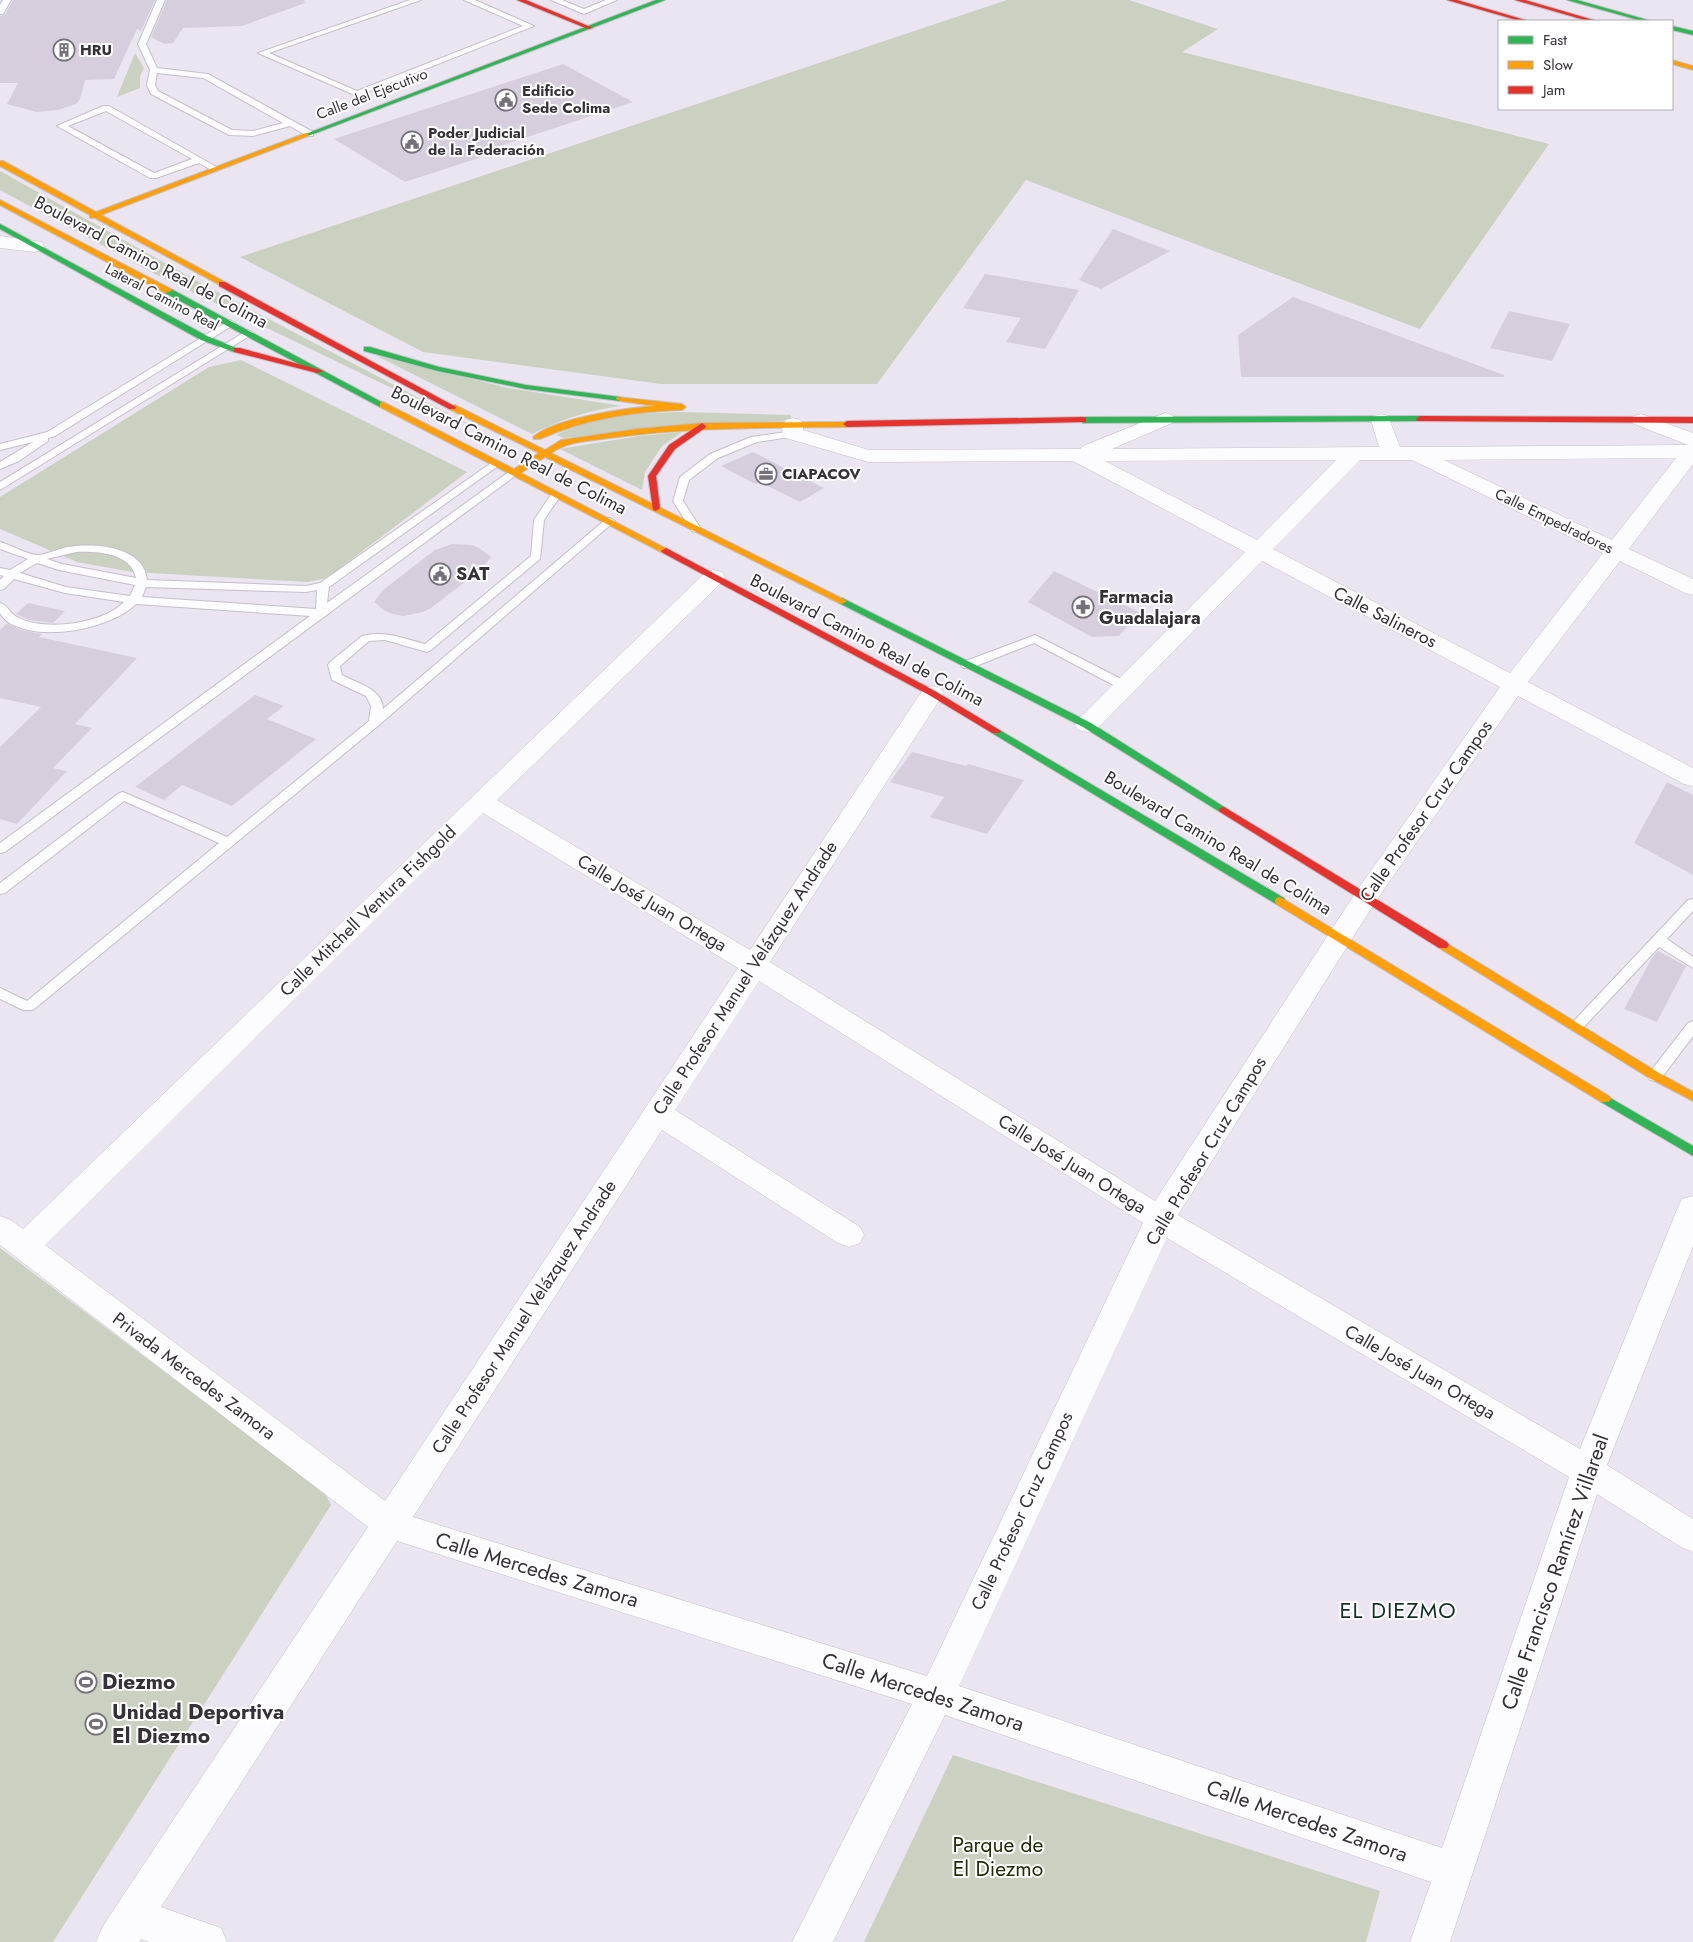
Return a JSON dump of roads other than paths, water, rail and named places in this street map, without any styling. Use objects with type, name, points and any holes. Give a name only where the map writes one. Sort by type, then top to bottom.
[{"type":"main road","points":[[520,0],[590,28]]},
{"type":"main road","name":"Calle del Ejecutivo","points":[[93,216],[662,0]]},
{"type":"main road","points":[[1450,0],[1522,20]]},
{"type":"main road","points":[[1518,0],[1590,20]]},
{"type":"main road","points":[[1570,0],[1644,20]]},
{"type":"main road","points":[[1673,28],[1693,33]]},
{"type":"main road","points":[[1673,62],[1693,68]]},
{"type":"main road","name":"Boulevard Camino Real de Colima","points":[[0,163],[93,216],[309,332],[516,449],[544,454],[656,508],[1087,725],[1365,898],[1655,1076],[1693,1097]]},
{"type":"main road","name":"Boulevard Camino Real de Colima","points":[[0,202],[320,370],[494,464],[610,521],[932,693],[1691,1146]]},
{"type":"main road","name":"Lateral Camino Real","points":[[0,226],[204,338],[225,347],[320,370]]},
{"type":"main road","points":[[309,332],[438,370],[526,387],[687,407],[631,408],[595,414],[566,424],[516,449],[494,464]]},
{"type":"main road","points":[[924,411],[1120,411],[1165,419]]},
{"type":"main road","points":[[514,473],[561,443],[636,432],[702,426],[793,429],[1165,419],[1693,420]]},
{"type":"main road","points":[[656,508],[652,476],[672,447],[702,426]]},
{"type":"street","points":[[0,242],[35,246]]},
{"type":"street","points":[[1077,455],[1165,419]]},
{"type":"street","points":[[1381,420],[1392,454]]},
{"type":"street","points":[[1641,420],[1692,449]]},
{"type":"street","points":[[793,429],[868,456],[1414,454],[1692,449]]},
{"type":"street","name":"Calle Profesor Cruz Campos","points":[[812,1942],[936,1695],[1160,1219],[1365,898],[1514,684],[1692,449]]},
{"type":"street","points":[[1087,725],[1354,454]]},
{"type":"street","name":"Calle Empedradores","points":[[1414,454],[1693,588]]},
{"type":"street","name":"Calle Salineros","points":[[1077,455],[1693,778]]},
{"type":"street","name":"Calle Mitchell Ventura Fishgold","points":[[12,1238],[481,801],[714,578]]},
{"type":"street","name":"Calle Profesor Manuel Velázquez Andrade","points":[[124,1930],[932,693]]},
{"type":"street","name":"Calle José Juan Ortega","points":[[481,801],[754,965],[1160,1219],[1588,1471],[1693,1537]]},
{"type":"street","points":[[657,1113],[849,1235]]},
{"type":"street","name":"Calle Francisco Ramírez Villareal","points":[[1430,1942],[1588,1471],[1693,1207]]},
{"type":"street","name":"Privada Mercedes Zamora","points":[[12,1238],[389,1524]]},
{"type":"street","name":"Calle Mercedes Zamora","points":[[389,1524],[936,1695],[1454,1871]]},
{"type":"street","points":[[124,1930],[207,1942]]},
{"type":"lane","points":[[0,12],[7,0]]},
{"type":"lane","points":[[161,0],[142,44],[154,70],[151,85],[154,92],[229,132],[243,135],[255,134],[291,123]]},
{"type":"lane","points":[[417,0],[262,53],[357,94],[530,26],[468,0]]},
{"type":"lane","points":[[555,0],[584,12],[613,0]]},
{"type":"lane","points":[[154,70],[205,76],[310,134]]},
{"type":"lane","points":[[199,160],[153,176],[61,126],[106,108],[216,169]]},
{"type":"lane","points":[[0,466],[15,459],[50,434],[230,323]]},
{"type":"lane","points":[[0,487],[248,333]]},
{"type":"lane","points":[[696,529],[678,501],[684,479],[714,456],[755,439],[793,429]]},
{"type":"lane","points":[[0,447],[50,434]]},
{"type":"lane","points":[[0,546],[59,567],[142,583],[306,589],[323,586],[494,464]]},
{"type":"lane","points":[[0,849],[514,473]]},
{"type":"lane","points":[[375,722],[377,706],[371,694],[336,677],[334,665],[366,638],[384,636],[427,648],[536,557],[539,520],[556,495]]},
{"type":"lane","points":[[0,993],[28,1007],[375,722],[610,521]]},
{"type":"lane","points":[[0,587],[5,573],[57,552],[79,549],[110,552],[133,561],[141,571],[142,583],[134,600],[119,611],[100,621],[77,627],[54,629],[32,627],[14,621],[2,612],[0,606]]},
{"type":"lane","points":[[5,573],[65,590],[134,600],[321,614]]},
{"type":"lane","points":[[321,614],[323,586]]},
{"type":"lane","points":[[967,665],[1035,639],[1126,686]]},
{"type":"lane","points":[[0,890],[123,796],[228,842]]},
{"type":"lane","points":[[1576,1027],[1693,903]]},
{"type":"lane","points":[[1658,940],[1693,963]]},
{"type":"lane","points":[[1655,1076],[1693,1026]]},
{"type":"place","name":"HRU","points":[[64,50]]},
{"type":"place","name":"Edificio Sede Colima","points":[[506,100]]},
{"type":"place","name":"Poder Judicial de la Federación","points":[[412,142]]},
{"type":"place","name":"CIAPACOV","points":[[766,474]]},
{"type":"place","name":"SAT","points":[[440,574]]},
{"type":"place","name":"Farmacia Guadalajara","points":[[1083,607]]},
{"type":"place","name":"Diezmo","points":[[86,1682]]},
{"type":"place","name":"Unidad Deportiva El Diezmo","points":[[96,1724]]},
{"type":"district","name":"EL DIEZMO","points":[[1398,1610]]},
{"type":"park label","name":"Parque de El Diezmo","points":[[998,1857]]}]
